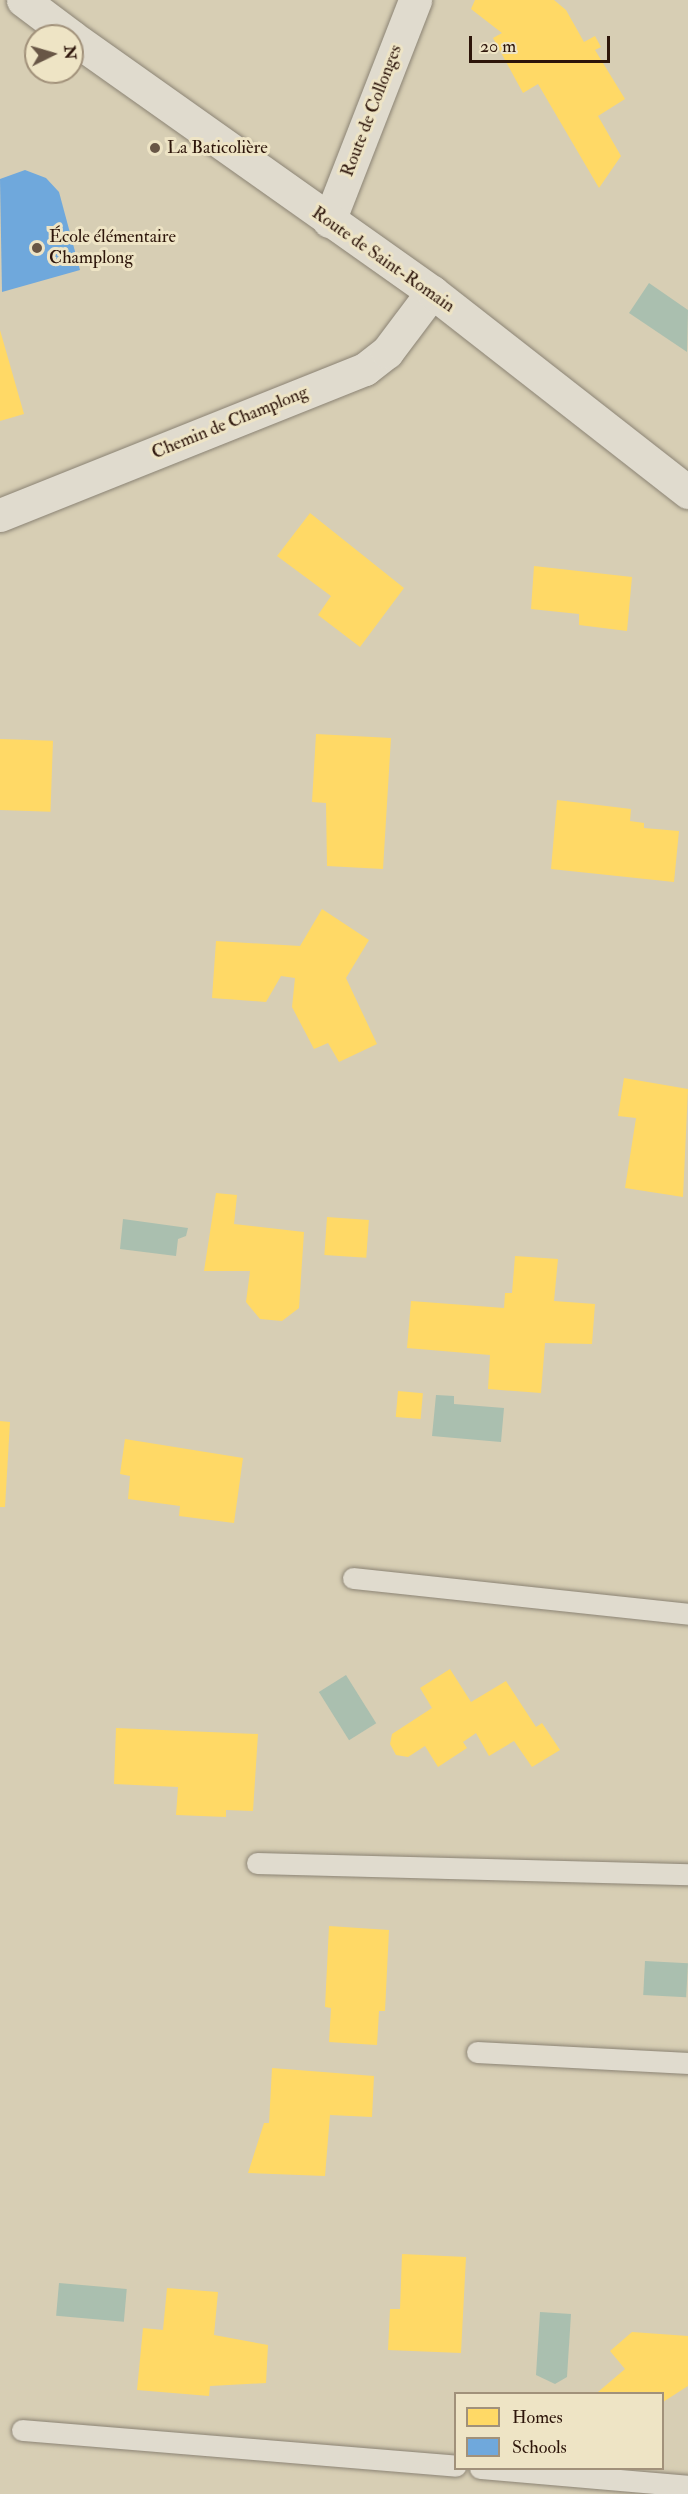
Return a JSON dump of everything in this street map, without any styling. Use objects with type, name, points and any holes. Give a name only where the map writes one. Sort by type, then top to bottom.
[{"type":"main road","name":"Route de Saint-Romain","points":[[23,0],[56,24]]},
{"type":"main road","name":"Route de Collonges","points":[[329,221],[415,0]]},
{"type":"main road","name":"Route de Saint-Romain","points":[[84,45],[329,221],[432,292],[688,492]]},
{"type":"main road","name":"Chemin de Champlong","points":[[0,515],[365,369],[387,352],[432,292]]},
{"type":"lane","points":[[353,1578],[688,1614]]},
{"type":"lane","points":[[257,1863],[688,1874]]},
{"type":"lane","points":[[477,2052],[688,2063]]},
{"type":"lane","points":[[22,2430],[454,2466]]},
{"type":"lane","points":[[492,2470],[688,2486]]},
{"type":"shaded area","points":[[649,283],[688,310],[687,352],[629,313]]},
{"type":"shaded area","points":[[123,1219],[188,1228],[186,1236],[178,1239],[176,1256],[120,1249]]},
{"type":"shaded area","points":[[436,1395],[454,1396],[454,1404],[504,1408],[501,1442],[432,1436]]},
{"type":"shaded area","points":[[346,1675],[376,1723],[349,1740],[319,1692]]},
{"type":"shaded area","points":[[645,1961],[688,1963],[686,1997],[643,1995]]},
{"type":"shaded area","points":[[59,2283],[127,2289],[124,2322],[56,2316]]},
{"type":"shaded area","points":[[540,2312],[571,2314],[567,2377],[555,2384],[536,2375]]},
{"type":"building: Homes","points":[[475,0],[554,0],[566,10],[584,42],[595,36],[601,47],[595,50],[625,99],[598,116],[621,156],[599,188],[538,84],[523,93],[493,38],[502,33],[471,9]]},
{"type":"building: Homes","points":[[0,330],[24,414],[0,421]]},
{"type":"building: Homes","points":[[310,513],[404,588],[360,647],[318,615],[331,596],[277,556]]},
{"type":"building: Homes","points":[[534,566],[632,577],[627,631],[579,625],[579,614],[531,609]]},
{"type":"building: Homes","points":[[316,734],[391,738],[383,869],[327,866],[326,803],[312,802]]},
{"type":"building: Homes","points":[[0,739],[53,741],[50,812],[0,810]]},
{"type":"building: Homes","points":[[557,800],[631,809],[630,821],[644,823],[644,828],[679,831],[674,882],[551,869]]},
{"type":"building: Homes","points":[[322,909],[369,940],[346,978],[377,1044],[339,1062],[328,1043],[314,1049],[292,1007],[295,978],[281,976],[266,1002],[212,998],[216,941],[300,946]]},
{"type":"building: Homes","points":[[624,1078],[688,1089],[683,1197],[625,1188],[636,1118],[618,1116]]},
{"type":"building: Homes","points":[[216,1193],[237,1195],[234,1224],[304,1232],[299,1308],[282,1321],[260,1319],[246,1302],[250,1271],[204,1271]]},
{"type":"building: Homes","points":[[327,1217],[369,1220],[366,1258],[324,1255]]},
{"type":"building: Homes","points":[[515,1256],[558,1259],[554,1301],[595,1304],[592,1344],[545,1343],[541,1393],[488,1389],[490,1355],[407,1348],[411,1301],[504,1308],[505,1293],[512,1293]]},
{"type":"building: Homes","points":[[398,1391],[423,1393],[421,1419],[396,1417]]},
{"type":"building: Homes","points":[[0,1421],[10,1422],[5,1507],[0,1507]]},
{"type":"building: Homes","points":[[125,1439],[243,1458],[234,1523],[179,1516],[180,1506],[128,1499],[130,1476],[120,1474]]},
{"type":"building: Homes","points":[[450,1669],[471,1702],[506,1681],[536,1727],[542,1723],[560,1750],[532,1767],[514,1741],[489,1756],[476,1733],[463,1742],[467,1748],[438,1767],[425,1746],[408,1757],[396,1755],[390,1744],[392,1734],[432,1708],[420,1688]]},
{"type":"building: Homes","points":[[116,1728],[258,1734],[253,1811],[226,1810],[226,1817],[176,1815],[178,1787],[114,1784]]},
{"type":"building: Homes","points":[[329,1926],[389,1930],[385,2011],[379,2011],[377,2045],[329,2042],[331,2008],[325,2007]]},
{"type":"building: Homes","points":[[272,2068],[374,2076],[372,2117],[330,2115],[325,2176],[248,2173],[264,2123],[269,2123]]},
{"type":"building: Homes","points":[[402,2254],[466,2257],[461,2353],[388,2350],[390,2309],[400,2309]]},
{"type":"building: Homes","points":[[167,2288],[218,2292],[214,2335],[268,2345],[266,2383],[210,2386],[209,2396],[137,2390],[143,2328],[163,2330]]},
{"type":"building: Homes","points":[[632,2332],[688,2336],[688,2386],[664,2401],[664,2392],[598,2392],[625,2369],[610,2351]]},
{"type":"building: Schools","name":"École élémentaire Champlong","points":[[25,170],[46,178],[59,192],[80,270],[2,292],[0,179]]},
{"type":"place","name":"La Baticolière","points":[[155,148]]},
{"type":"place","name":"École élémentaire Champlong","points":[[37,248]]}]
